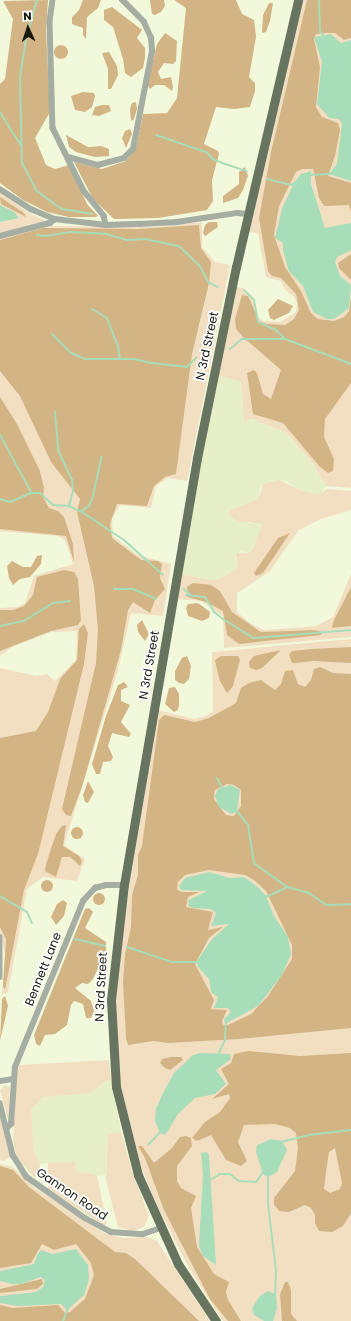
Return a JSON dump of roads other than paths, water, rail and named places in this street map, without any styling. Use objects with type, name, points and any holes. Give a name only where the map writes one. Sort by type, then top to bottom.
[{"type":"main road","name":"N 3rd Street","points":[[216,1321],[188,1282],[160,1228],[133,1160],[121,1112],[114,1064],[111,1000],[124,885],[198,458],[248,214],[298,0]]},
{"type":"street","points":[[53,0],[50,22],[53,128],[84,191],[104,216],[106,225]]},
{"type":"street","points":[[68,157],[98,165],[124,158],[133,149],[152,51],[151,38],[144,22],[122,0]]},
{"type":"street","points":[[0,189],[31,209],[55,219],[106,225],[177,222],[228,214],[248,214]]},
{"type":"street","points":[[0,236],[50,224],[55,219]]},
{"type":"street","name":"Bennett Lane","points":[[13,1079],[22,1049],[83,901],[95,888],[110,884],[124,885]]},
{"type":"street","points":[[0,937],[0,977]]},
{"type":"street","points":[[0,1081],[13,1079]]},
{"type":"street","name":"Gannon Road","points":[[13,1079],[11,1124],[7,1128],[13,1155],[20,1170],[41,1188],[102,1228],[121,1234],[143,1234],[160,1228]]},
{"type":"street","points":[[0,1103],[7,1128]]},
{"type":"waterway","points":[[37,0],[26,39],[20,78],[22,163],[37,191],[54,204],[62,209],[92,214]]},
{"type":"waterway","points":[[319,0],[320,31],[324,37]]},
{"type":"waterway","points":[[0,112],[20,144]]},
{"type":"waterway","points":[[156,135],[206,152],[213,159],[247,171]]},
{"type":"waterway","points":[[311,175],[330,174]]},
{"type":"waterway","points":[[267,179],[291,185],[296,182]]},
{"type":"waterway","points":[[37,235],[45,236],[71,232],[106,234],[127,240],[145,239],[179,246],[200,266],[208,282],[218,287]]},
{"type":"waterway","points":[[244,290],[254,300],[258,322],[276,330],[285,339],[351,364]]},
{"type":"waterway","points":[[92,309],[107,318],[118,347],[120,359]]},
{"type":"waterway","points":[[52,334],[71,353],[85,359],[134,359],[151,363],[187,367],[196,358]]},
{"type":"waterway","points":[[230,349],[242,339],[285,339]]},
{"type":"waterway","points":[[55,412],[58,450],[72,480],[73,491],[69,506]]},
{"type":"waterway","points":[[0,435],[31,492]]},
{"type":"waterway","points":[[82,511],[89,506],[93,496],[101,457]]},
{"type":"waterway","points":[[0,499],[10,502],[31,493],[40,493],[53,505],[69,506],[82,512],[124,540],[163,575]]},
{"type":"waterway","points":[[114,589],[133,589],[156,599]]},
{"type":"waterway","points":[[184,589],[190,594]]},
{"type":"waterway","points":[[186,595],[205,597],[214,612],[254,638],[351,630]]},
{"type":"waterway","points":[[0,626],[24,621],[53,603],[70,601]]},
{"type":"waterway","points":[[217,778],[223,790]]},
{"type":"waterway","points":[[236,810],[248,825],[254,863],[287,887]]},
{"type":"waterway","points":[[266,897],[287,887],[309,893],[326,905],[351,904]]},
{"type":"waterway","points":[[0,896],[27,912],[32,923]]},
{"type":"waterway","points":[[75,939],[105,946]]},
{"type":"waterway","points":[[127,947],[172,962],[200,962]]},
{"type":"waterway","points":[[218,1055],[225,1040],[226,1023]]},
{"type":"waterway","points":[[281,1142],[309,1135],[351,1130]]},
{"type":"waterway","points":[[148,1145],[161,1131]]},
{"type":"waterway","points":[[210,1180],[220,1174],[230,1174],[239,1181],[256,1182],[264,1171]]},
{"type":"waterway","points":[[268,1174],[268,1204],[276,1270],[275,1297]]},
{"type":"waterway","points":[[63,1321],[68,1308]]}]
